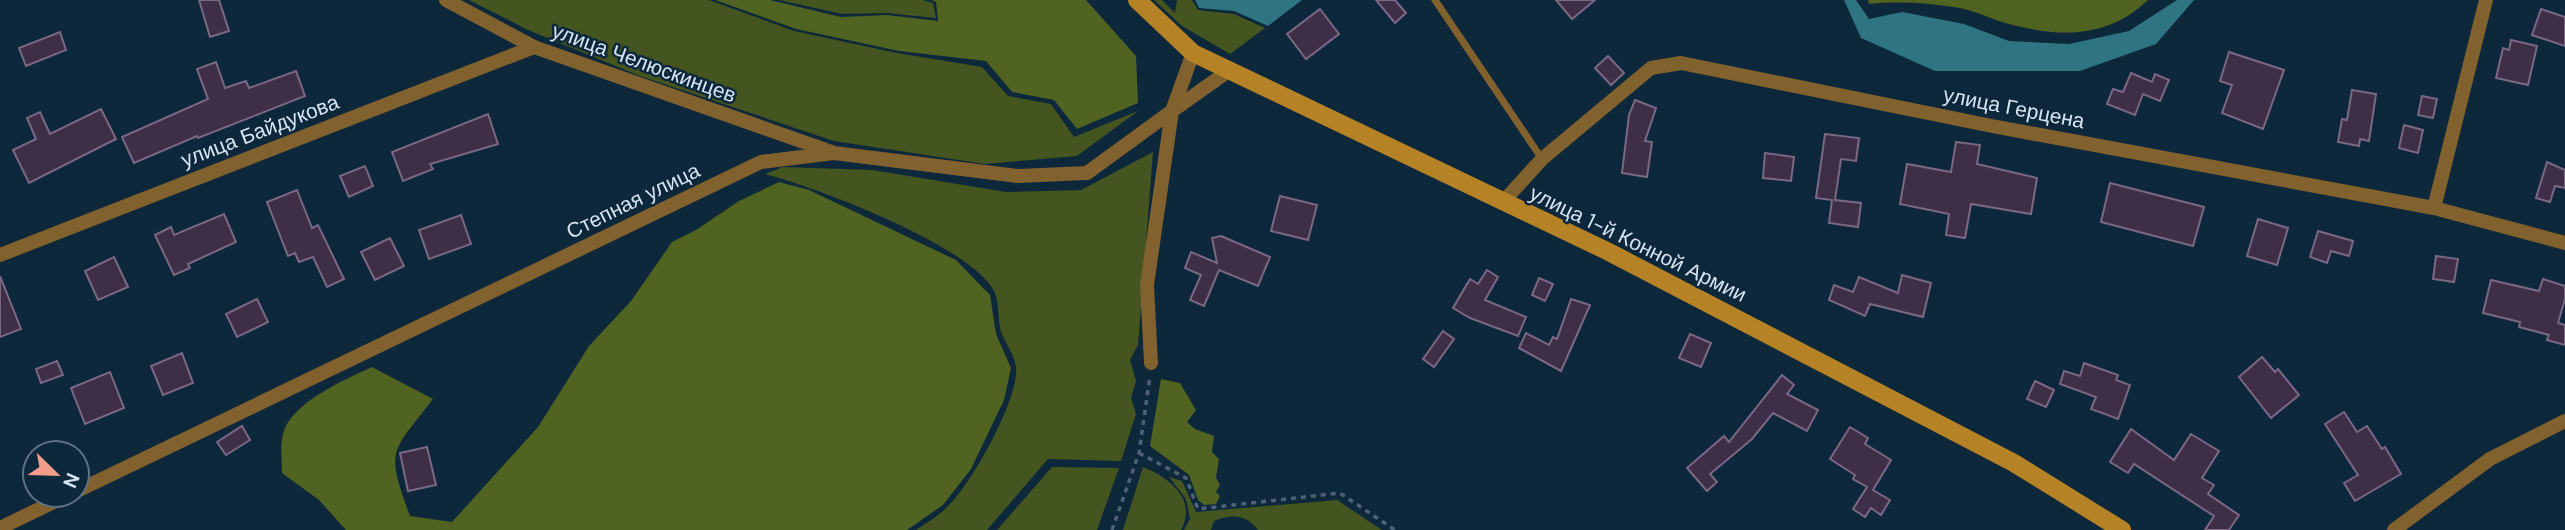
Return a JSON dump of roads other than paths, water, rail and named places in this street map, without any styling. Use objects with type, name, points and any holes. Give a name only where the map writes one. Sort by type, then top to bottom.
[{"type":"main road","name":"улица 1-й Конной Армии","points":[[1137,0],[1193,53],[1227,72],[1619,257],[2014,463],[2122,530]]},
{"type":"street","name":"улица Челюскинцев","points":[[446,0],[534,47],[834,153]]},
{"type":"street","points":[[2434,208],[2486,0]]},
{"type":"street","name":"улица Байдукова","points":[[0,255],[534,47]]},
{"type":"street","points":[[1151,363],[1147,285],[1172,111],[1193,53]]},
{"type":"street","name":"улица Герцена","points":[[1502,203],[1542,159],[1651,68],[1681,63],[1992,126],[2434,208],[2565,243]]},
{"type":"street","name":"Степная улица","points":[[91,484],[761,162],[834,153],[1018,176],[1087,173],[1227,72]]},
{"type":"street","points":[[2394,530],[2490,459],[2565,421]]},
{"type":"street","points":[[0,528],[39,509]]},
{"type":"lane","points":[[1435,0],[1542,159]]}]
